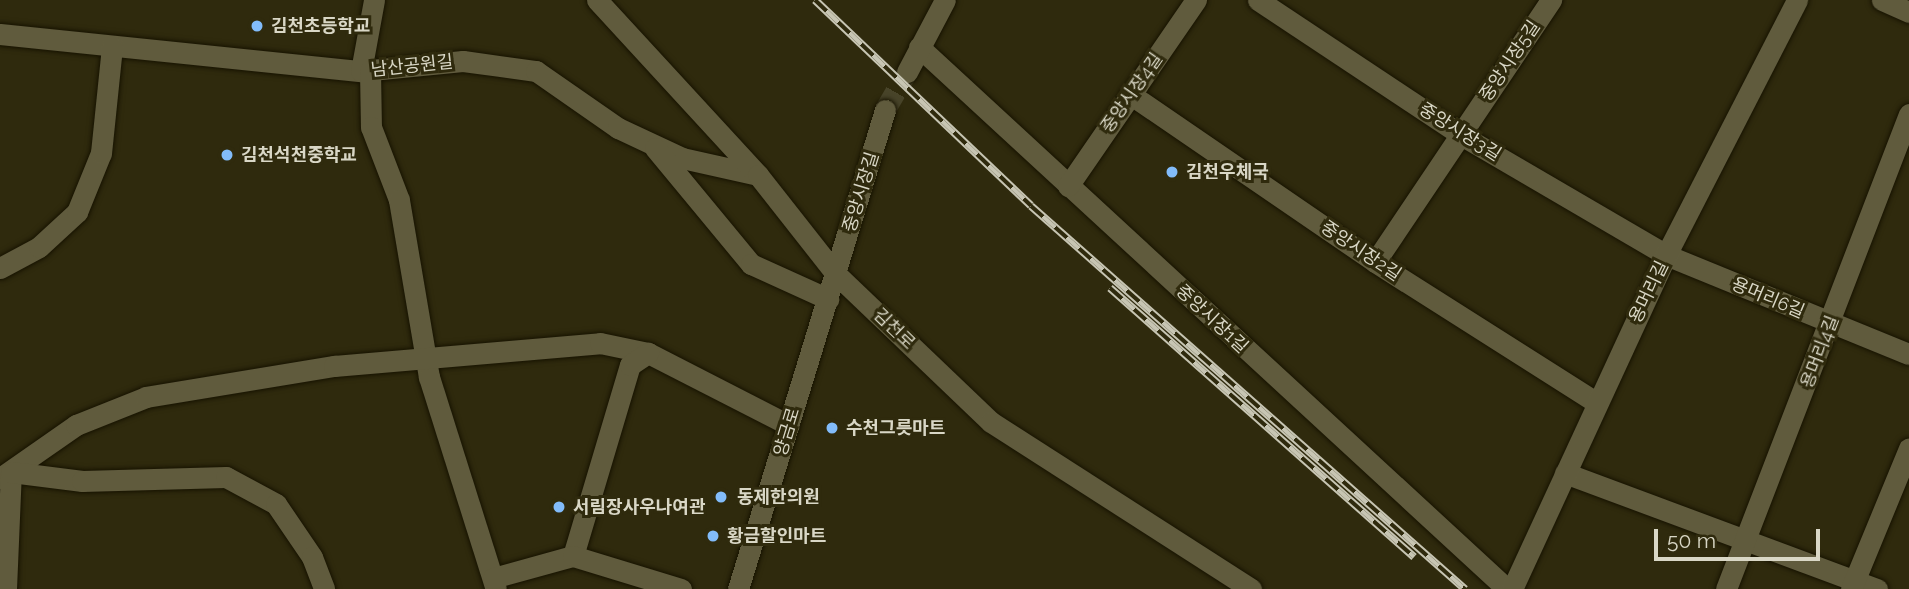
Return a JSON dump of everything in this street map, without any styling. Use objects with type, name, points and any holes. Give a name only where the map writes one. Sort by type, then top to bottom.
[{"type":"street","points":[[374,0],[366,71],[371,127],[399,200],[426,359],[494,583],[573,556],[681,589]]},
{"type":"street","name":"김천로","points":[[597,0],[758,175],[836,274],[991,422],[1251,589]]},
{"type":"street","points":[[907,72],[945,0]]},
{"type":"street","name":"중앙시장4길","points":[[1068,186],[1196,0]]},
{"type":"street","name":"중앙시장3길","points":[[1258,0],[1461,135],[1666,255]]},
{"type":"street","name":"중앙시장5길","points":[[1376,262],[1551,0]]},
{"type":"street","name":"용머리길","points":[[1512,589],[1666,255],[1797,0]]},
{"type":"street","points":[[1882,0],[1909,12]]},
{"type":"street","name":"남산공원길","points":[[0,34],[366,71],[463,61],[536,71],[618,128],[651,144],[682,158],[758,175]]},
{"type":"street","points":[[0,268],[39,247],[77,212],[101,153],[112,47]]},
{"type":"street","name":"중앙시장1길","points":[[919,47],[1507,589]]},
{"type":"street","name":"중앙시장2길","points":[[1130,94],[1376,262],[1596,402]]},
{"type":"street","name":"중앙시장길","points":[[836,274],[885,110]]},
{"type":"street","name":"용머리4길","points":[[1727,589],[1909,114]]},
{"type":"street","points":[[651,144],[751,264],[828,299]]},
{"type":"street","name":"용머리6길","points":[[1666,255],[1830,325],[1909,354]]},
{"type":"street","name":"양금로","points":[[738,589],[836,274]]},
{"type":"street","points":[[5,475],[76,425],[146,397],[334,366],[600,343],[648,353],[789,425]]},
{"type":"street","points":[[573,556],[630,365],[648,353]]},
{"type":"street","points":[[1853,584],[1909,448]]},
{"type":"street","points":[[1565,473],[1853,584],[1877,589]]},
{"type":"street","points":[[5,475],[6,589]]},
{"type":"street","points":[[5,475],[82,481],[226,477],[276,504],[312,557],[324,589]]},
{"type":"tunnel","points":[[885,110],[907,72]]},
{"type":"railway","points":[[815,0],[1031,206],[1465,589]]},
{"type":"railway","points":[[1110,288],[1414,557]]},
{"type":"place","name":"김천초등학교","points":[[257,26]]},
{"type":"place","name":"김천석천중학교","points":[[227,155]]},
{"type":"place","name":"김천우체국","points":[[1172,172]]},
{"type":"place","name":"수천그릇마트","points":[[832,428]]},
{"type":"place","name":"동제한의원","points":[[721,497]]},
{"type":"place","name":"서림장사우나여관","points":[[559,507]]},
{"type":"place","name":"황금할인마트","points":[[713,536]]}]
